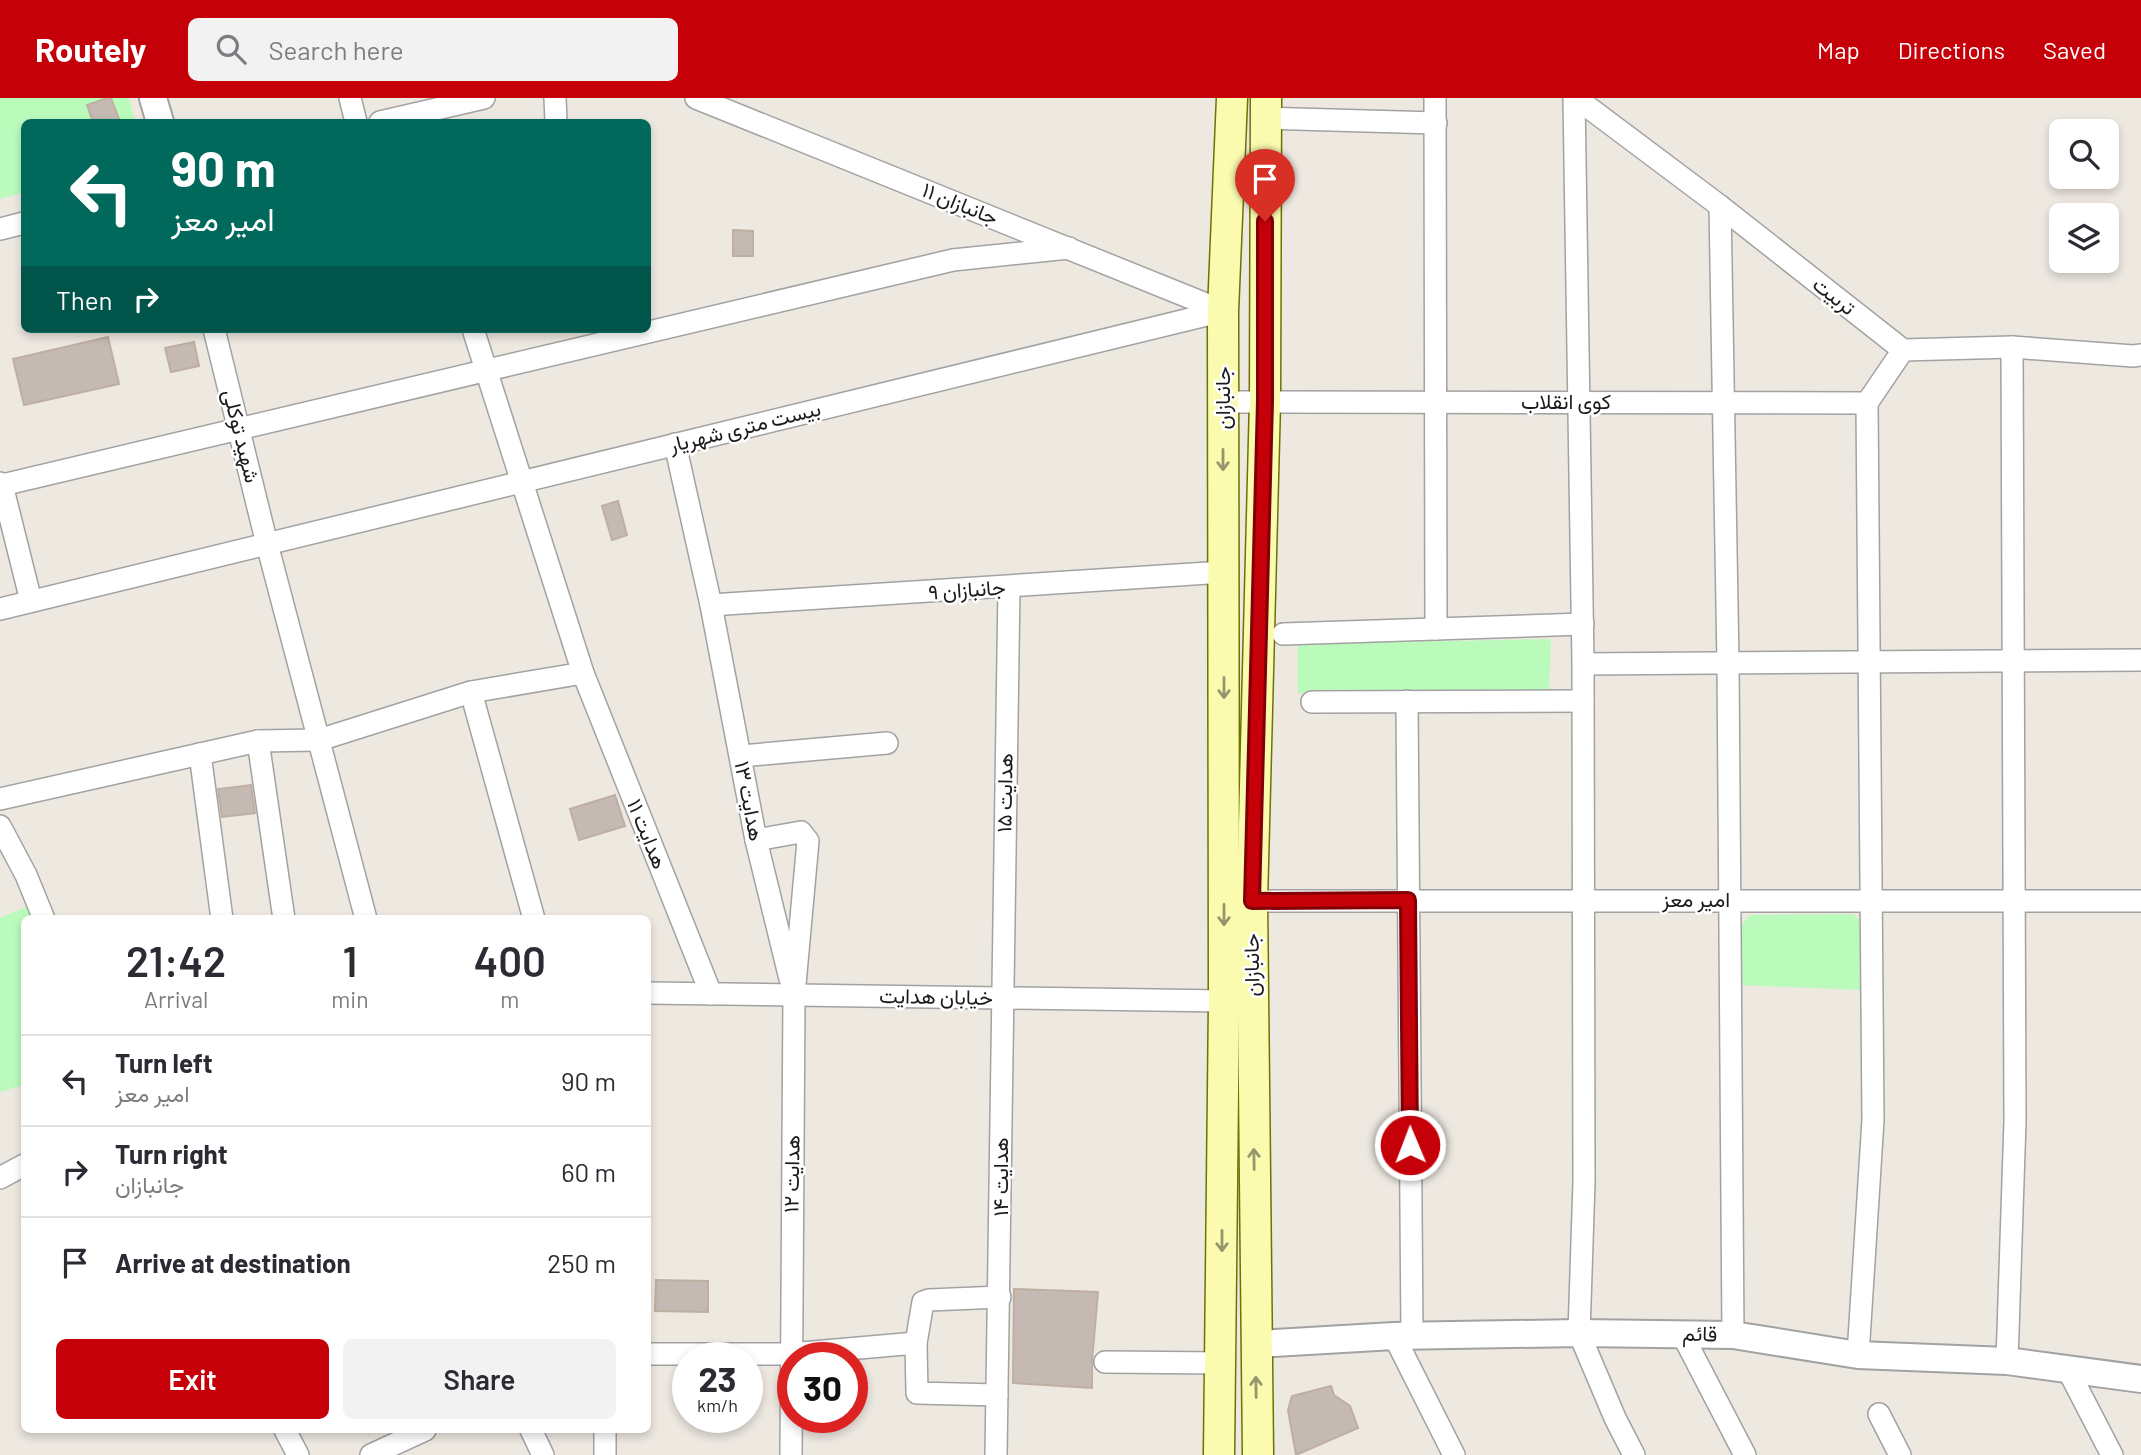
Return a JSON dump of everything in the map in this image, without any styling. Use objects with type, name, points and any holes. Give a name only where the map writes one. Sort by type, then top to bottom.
[{"type":"main road","name":"جانبازان","points":[[1219,1455],[1224,1002],[1223,311],[1232,98]]},
{"type":"main road","name":"جانبازان","points":[[1258,1455],[1252,901],[1265,401],[1266,108]]},
{"type":"street","points":[[153,98],[159,119]]},
{"type":"street","points":[[350,98],[355,119]]},
{"type":"street","points":[[406,119],[484,98]]},
{"type":"street","points":[[555,98],[556,119]]},
{"type":"street","name":"جانبازان ۱۱","points":[[696,98],[1223,311]]},
{"type":"street","points":[[1435,98],[1436,629]]},
{"type":"street","points":[[1575,98],[1583,624],[1583,1118],[1579,1333],[1615,1418],[1634,1455]]},
{"type":"street","name":"تربیت","points":[[1575,98],[1720,206],[1903,350]]},
{"type":"street","points":[[1266,108],[1436,123]]},
{"type":"street","points":[[1720,206],[1728,663],[1732,1335]]},
{"type":"street","points":[[0,229],[21,224]]},
{"type":"street","points":[[651,332],[953,260],[1069,248]]},
{"type":"street","name":"بیست متری شهریار","points":[[0,609],[1223,311]]},
{"type":"street","name":"شهید توکلی","points":[[215,333],[267,544],[365,915]]},
{"type":"street","name":"هدایت ۱۱","points":[[474,333],[583,673],[711,994]]},
{"type":"street","points":[[31,601],[1,484],[646,333]]},
{"type":"street","points":[[2007,1361],[2015,1121],[2012,347]]},
{"type":"street","points":[[1858,1356],[1873,1120],[1867,403],[1903,350],[2012,347],[2141,355]]},
{"type":"street","name":"کوی انقلاب","points":[[1223,402],[1867,403]]},
{"type":"street","name":"هدایت ۱۳","points":[[675,444],[711,605],[756,840],[794,995]]},
{"type":"street","name":"جانبازان ۹","points":[[711,605],[1224,572]]},
{"type":"street","name":"هدایت ۱۵","points":[[1001,998],[1009,587]]},
{"type":"street","points":[[1283,634],[1583,624]]},
{"type":"street","points":[[1583,664],[2141,660]]},
{"type":"street","points":[[0,799],[258,741],[319,740],[471,692],[583,673]]},
{"type":"street","points":[[471,692],[533,915]]},
{"type":"street","points":[[1408,701],[1410,1118],[1403,1336],[1454,1455]]},
{"type":"street","points":[[1312,702],[1583,701]]},
{"type":"street","points":[[258,741],[283,915]]},
{"type":"street","points":[[741,756],[887,743]]},
{"type":"street","points":[[200,754],[221,915]]},
{"type":"street","points":[[0,825],[26,875],[42,915]]},
{"type":"street","points":[[756,840],[802,832],[808,841],[794,995]]},
{"type":"street","name":"امیر معز","points":[[1252,901],[2141,901]]},
{"type":"street","name":"خیابان هدایت","points":[[651,993],[1224,1002]]},
{"type":"street","name":"هدایت ۱۲","points":[[790,1342],[794,995]]},
{"type":"street","name":"هدایت ۱۴","points":[[996,1455],[1000,1297],[1001,998]]},
{"type":"street","points":[[0,1178],[21,1168]]},
{"type":"street","points":[[997,1395],[917,1392],[916,1343],[923,1302],[1000,1297]]},
{"type":"street","name":"قائم","points":[[1256,1343],[1403,1336],[1579,1333],[1732,1335],[1858,1356],[2007,1361],[2141,1379]]},
{"type":"street","points":[[1682,1334],[1745,1455]]},
{"type":"street","points":[[868,1347],[916,1343]]},
{"type":"street","points":[[651,1353],[777,1354]]},
{"type":"street","points":[[1105,1362],[1222,1363]]},
{"type":"street","points":[[2068,1370],[2112,1455]]},
{"type":"street","points":[[1879,1414],[1900,1455]]},
{"type":"street","points":[[287,1433],[298,1455]]},
{"type":"street","points":[[371,1455],[419,1433]]},
{"type":"street","points":[[532,1433],[543,1455]]},
{"type":"street","points":[[605,1433],[605,1455]]},
{"type":"street","name":"هدایت ۱۲","points":[[791,1433],[791,1455]]},
{"type":"green space","points":[[0,98],[129,98],[134,119],[21,119],[21,193],[0,199]]},
{"type":"green space","points":[[1551,639],[1549,692],[1298,693],[1298,644]]},
{"type":"green space","points":[[30,905],[34,915],[21,915],[21,1086],[0,1092],[0,918]]},
{"type":"green space","points":[[1853,914],[1863,923],[1861,990],[1739,985],[1741,925],[1750,915]]},
{"type":"building","points":[[111,98],[119,119],[92,119],[87,105]]},
{"type":"building","points":[[733,230],[753,231],[753,256],[733,256]]},
{"type":"building","points":[[108,337],[119,384],[24,405],[13,359]]},
{"type":"building","points":[[194,342],[199,366],[171,372],[165,348]]},
{"type":"building","points":[[618,501],[627,535],[612,540],[602,506]]},
{"type":"building","points":[[251,785],[255,813],[222,817],[218,789]]},
{"type":"building","points":[[615,795],[625,826],[579,840],[570,809]]},
{"type":"building","points":[[656,1280],[708,1281],[708,1312],[655,1311]]},
{"type":"building","points":[[1014,1289],[1098,1292],[1092,1388],[1013,1383]]},
{"type":"building","points":[[1331,1386],[1334,1395],[1350,1406],[1358,1428],[1296,1455],[1288,1410],[1292,1396]]},
{"type":"route","points":[[1265,221],[1265,401],[1252,901],[1408,900],[1410,1145]]}]
